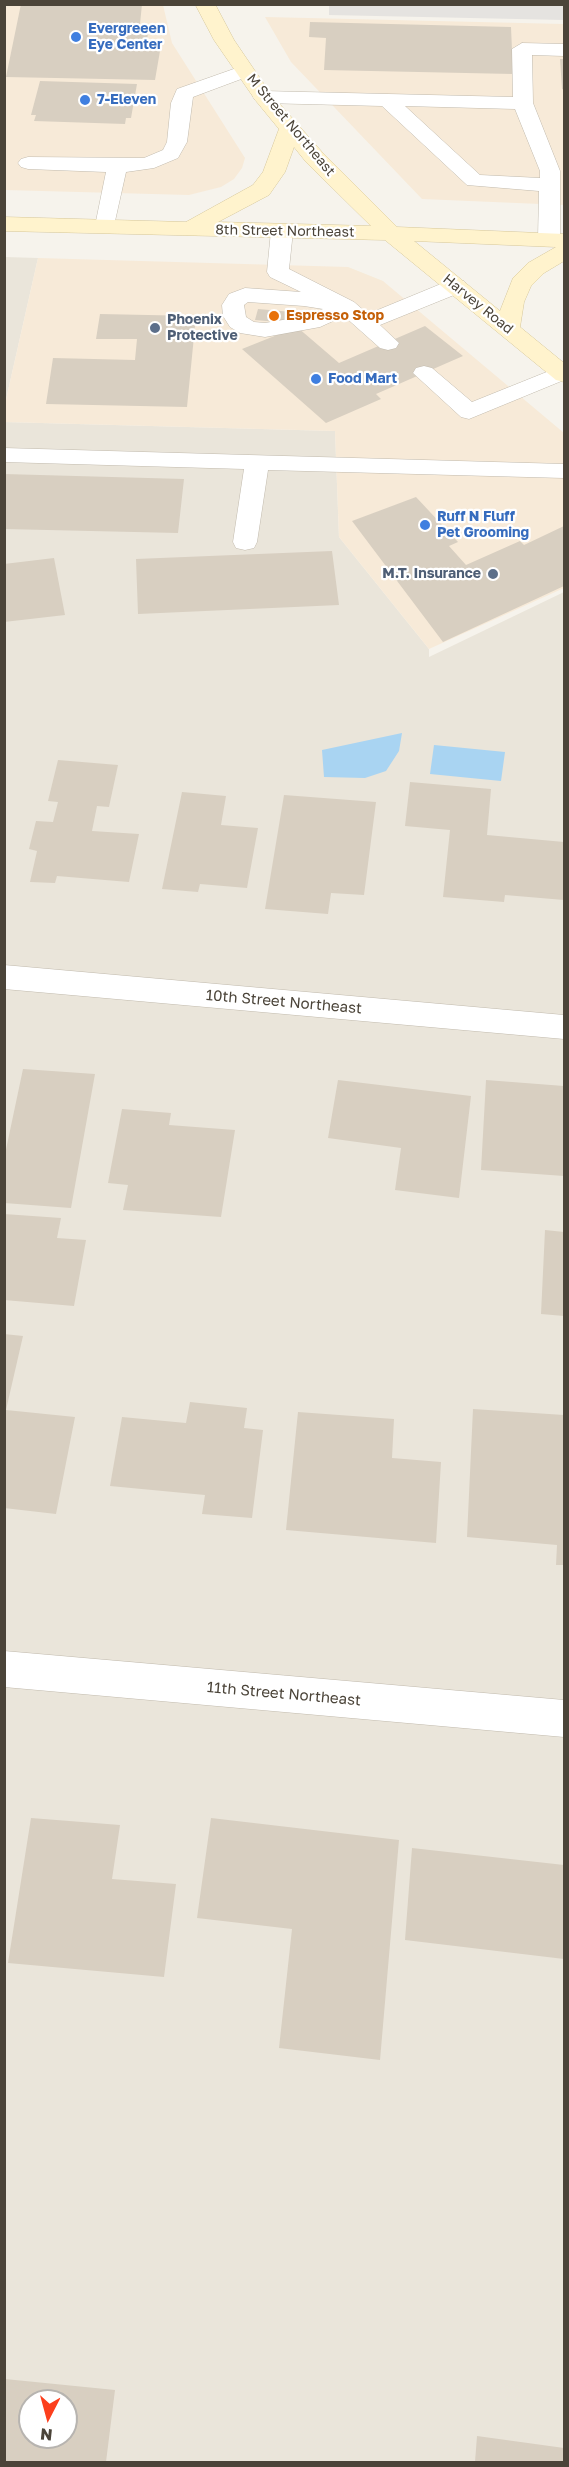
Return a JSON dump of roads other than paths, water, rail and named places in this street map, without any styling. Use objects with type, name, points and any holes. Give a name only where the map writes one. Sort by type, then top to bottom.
[{"type":"main road","name":"M Street Northeast","points":[[205,4],[224,40],[263,97],[314,156],[391,233]]},
{"type":"main road","points":[[188,228],[241,203],[261,190],[274,172],[290,129]]},
{"type":"main road","name":"8th Street Northeast","points":[[4,224],[391,233],[559,244]]},
{"type":"main road","name":"Harvey Road","points":[[391,233],[564,373]]},
{"type":"main road","points":[[508,328],[513,302],[521,283],[559,244]]},
{"type":"street","name":"10th Street Northeast","points":[[4,977],[564,1027]]},
{"type":"street","name":"11th Street Northeast","points":[[4,1669],[564,1719]]},
{"type":"lane","points":[[559,244],[550,171],[523,103],[522,49],[564,50]]},
{"type":"lane","points":[[28,163],[117,166],[147,164],[171,154],[177,142],[184,93],[245,72]]},
{"type":"lane","points":[[263,97],[523,103]]},
{"type":"lane","points":[[387,100],[474,181],[550,185]]},
{"type":"lane","points":[[106,226],[117,166]]},
{"type":"lane","points":[[282,231],[278,272],[346,307],[388,343]]},
{"type":"lane","points":[[365,323],[456,286]]},
{"type":"lane","points":[[424,374],[469,412],[564,373]]},
{"type":"lane","points":[[4,455],[564,471]]},
{"type":"lane","points":[[245,542],[257,462]]},
{"type":"water","points":[[402,733],[399,751],[386,771],[365,778],[324,777],[322,750]]},
{"type":"water","points":[[434,745],[505,752],[501,781],[430,774]]},
{"type":"place","name":"Evergreeen Eye Center","points":[[76,37]]},
{"type":"place","name":"7-Eleven","points":[[85,100]]},
{"type":"place","name":"Espresso Stop","points":[[274,316]]},
{"type":"place","name":"Phoenix Protective","points":[[155,328]]},
{"type":"place","name":"Food Mart","points":[[316,379]]},
{"type":"place","name":"Ruff N Fluff Pet Grooming","points":[[425,525]]},
{"type":"place","name":"M.T. Insurance","points":[[493,574]]}]
